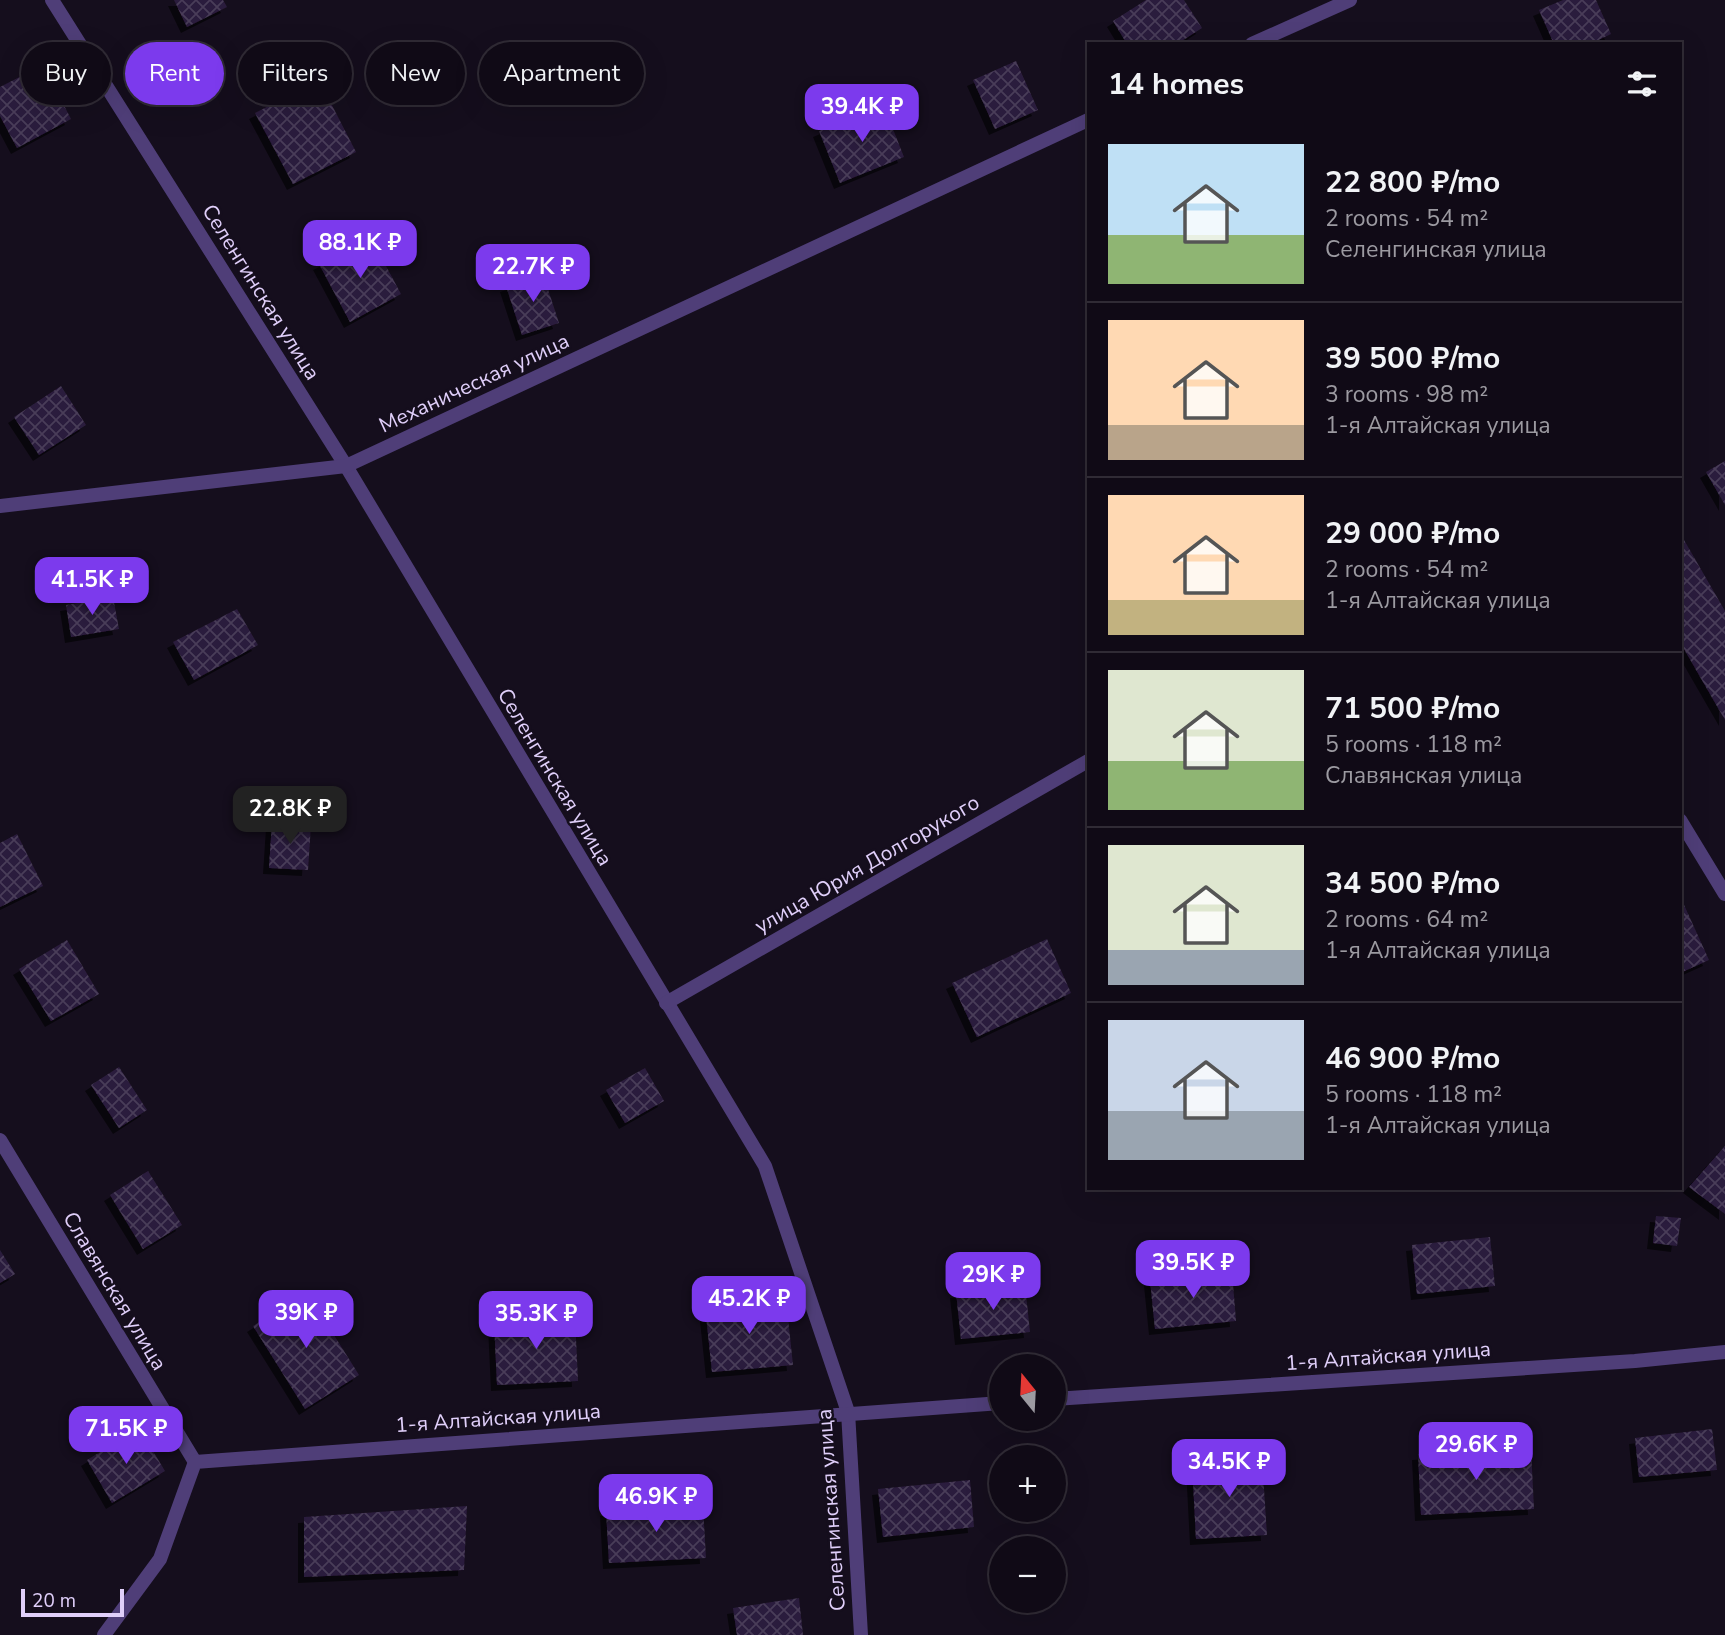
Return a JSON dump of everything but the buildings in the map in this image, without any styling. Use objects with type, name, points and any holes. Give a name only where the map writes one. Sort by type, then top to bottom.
[{"type":"street","name":"Селенгинская улица","points":[[52,0],[346,466],[765,1166],[848,1412],[861,1635]]},
{"type":"street","points":[[1256,42],[1350,0]]},
{"type":"street","name":"Механическая улица","points":[[0,506],[346,466],[1087,120]]},
{"type":"street","name":"улица Юрия Долгорукого","points":[[666,1003],[1087,762]]},
{"type":"street","points":[[1682,823],[1725,894]]},
{"type":"street","name":"Славянская улица","points":[[0,1140],[195,1462]]},
{"type":"street","name":"1-я Алтайская улица","points":[[1066,1398],[1621,1362],[1725,1352]]},
{"type":"street","name":"1-я Алтайская улица","points":[[195,1462],[989,1403]]},
{"type":"street","points":[[104,1635],[160,1559],[195,1462]]}]
